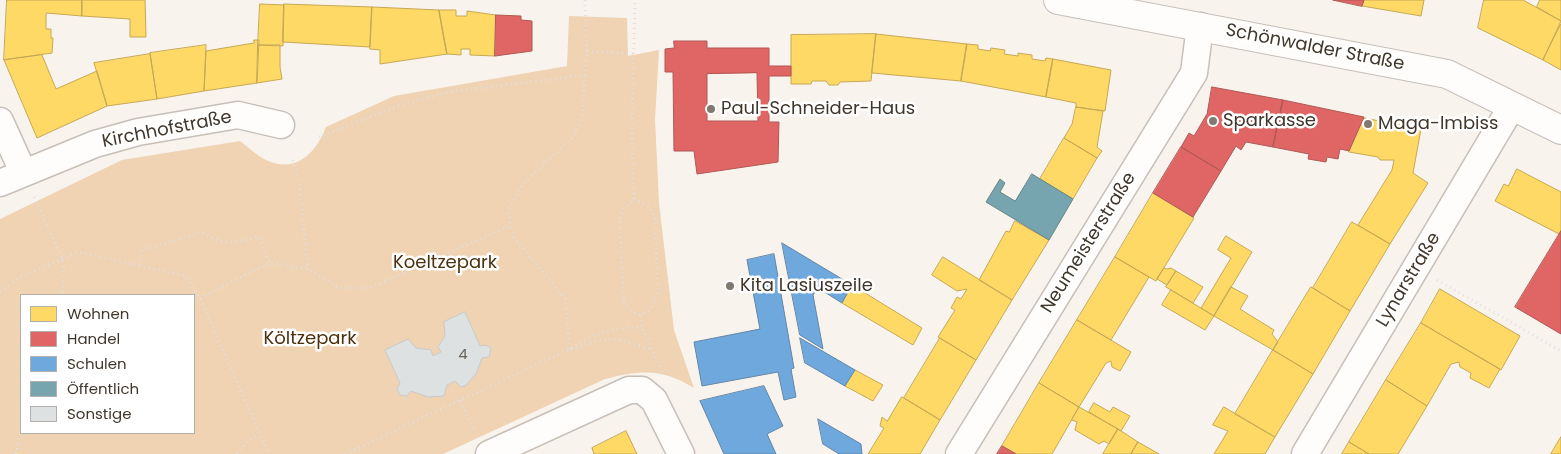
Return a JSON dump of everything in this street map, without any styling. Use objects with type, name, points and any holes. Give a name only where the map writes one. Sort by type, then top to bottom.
[{"type":"street","name":"Schönwalder Straße","points":[[1058,0],[1447,74],[1561,130]]},
{"type":"street","name":"Neumeisterstraße","points":[[960,454],[1194,74],[1200,26]]},
{"type":"street","name":"Lynarstraße","points":[[1305,454],[1512,106]]},
{"type":"street","name":"Kirchhofstraße","points":[[0,183],[95,144],[174,126],[238,115],[281,125]]},
{"type":"street","points":[[0,120],[24,172]]},
{"type":"street","points":[[483,445],[629,390],[642,390],[654,400],[681,454]]},
{"type":"path","points":[[570,349],[566,299],[513,236],[508,212],[519,190],[574,136],[584,107],[586,74],[585,0]]},
{"type":"path","points":[[634,198],[649,206],[655,218],[658,294],[650,310],[641,315],[630,311],[624,304],[620,220],[622,210],[634,198],[632,132],[635,0]]},
{"type":"path","points":[[586,51],[634,54]]},
{"type":"path","points":[[319,137],[398,106],[448,92],[586,74]]},
{"type":"path","points":[[293,160],[299,181],[308,269]]},
{"type":"path","points":[[24,172],[62,258],[64,274],[62,294]]},
{"type":"path","points":[[200,298],[269,263],[308,269],[339,288],[370,288],[511,225]]},
{"type":"path","points":[[139,266],[142,250],[202,232],[222,243],[237,242],[258,236],[269,263]]},
{"type":"path","points":[[0,291],[19,278],[78,252],[185,276],[200,298],[258,434],[269,454]]},
{"type":"path","points":[[1436,280],[1561,352]]},
{"type":"path","points":[[641,315],[642,327],[664,375]]},
{"type":"path","points":[[346,454],[570,349],[587,338],[613,328],[642,327]]},
{"type":"path","points":[[570,349],[586,347],[600,340],[610,339],[653,350]]},
{"type":"path","points":[[460,401],[483,445]]},
{"type":"path","points":[[16,454],[20,434]]},
{"type":"path","points":[[237,454],[247,441],[258,434]]},
{"type":"green space","name":"Koeltzepark","points":[[569,16],[627,18],[628,56],[659,50],[655,119],[659,203],[674,330],[694,388],[672,377],[661,374],[640,373],[605,379],[443,454],[0,454],[0,219],[122,160],[240,141],[266,160],[277,164],[296,163],[311,153],[326,127],[394,96],[567,66]]},
{"type":"building: Wohnen","points":[[7,0],[82,0],[82,16],[46,13],[46,29],[51,29],[51,38],[53,38],[52,53],[4,60]]},
{"type":"building: Wohnen","points":[[82,0],[145,0],[146,37],[130,37],[130,19],[82,16]]},
{"type":"building: Wohnen","points":[[1364,0],[1424,0],[1421,16],[1362,6]]},
{"type":"building: Wohnen","points":[[1484,0],[1523,0],[1561,21],[1543,60],[1478,28]]},
{"type":"building: Wohnen","points":[[1540,0],[1561,0],[1561,21],[1537,7]]},
{"type":"building: Wohnen","points":[[260,4],[284,5],[283,46],[258,45]]},
{"type":"building: Wohnen","points":[[284,4],[372,7],[370,47],[283,42]]},
{"type":"building: Wohnen","points":[[372,7],[439,10],[447,54],[380,64],[380,50],[370,49]]},
{"type":"building: Wohnen","points":[[439,10],[456,10],[456,16],[467,16],[467,11],[496,15],[495,56],[470,55],[470,49],[461,49],[461,55],[447,54]]},
{"type":"building: Wohnen","points":[[1561,24],[1561,70],[1543,60]]},
{"type":"building: Wohnen","points":[[876,34],[871,81],[840,82],[838,85],[829,85],[826,81],[812,81],[811,84],[791,84],[791,35]]},
{"type":"building: Wohnen","points":[[876,34],[967,44],[961,81],[872,73]]},
{"type":"building: Wohnen","points":[[254,40],[259,40],[257,83],[204,91],[206,51],[254,43]]},
{"type":"building: Wohnen","points":[[967,44],[978,45],[978,49],[990,51],[991,48],[1005,50],[1004,54],[1032,55],[1032,59],[1045,61],[1046,58],[1053,59],[1046,97],[961,81]]},
{"type":"building: Wohnen","points":[[206,45],[204,91],[157,99],[150,53]]},
{"type":"building: Wohnen","points":[[258,45],[280,45],[282,79],[257,83]]},
{"type":"building: Wohnen","points":[[150,54],[157,99],[107,106],[94,63]]},
{"type":"building: Wohnen","points":[[42,55],[56,89],[97,71],[107,106],[37,138],[4,60]]},
{"type":"building: Wohnen","points":[[1053,59],[1111,70],[1105,111],[1076,107],[1076,103],[1046,97]]},
{"type":"building: Wohnen","points":[[1076,107],[1103,111],[1097,147],[1102,151],[1097,158],[1064,138],[1072,124]]},
{"type":"building: Wohnen","points":[[1364,118],[1421,129],[1413,173],[1428,183],[1390,244],[1358,225],[1392,170],[1394,160],[1380,160],[1378,157],[1349,152]]},
{"type":"building: Wohnen","points":[[1064,138],[1097,158],[1073,199],[1040,179]]},
{"type":"building: Wohnen","points":[[1517,169],[1561,192],[1561,231],[1559,234],[1495,201],[1504,184],[1508,186]]},
{"type":"building: Wohnen","points":[[1153,193],[1194,218],[1156,281],[1115,257]]},
{"type":"building: Wohnen","points":[[1015,221],[1049,240],[1012,300],[979,280],[1006,231],[1009,232]]},
{"type":"building: Wohnen","points":[[1352,222],[1390,244],[1350,311],[1313,288]]},
{"type":"building: Wohnen","points":[[1226,236],[1252,252],[1214,316],[1201,308],[1231,258],[1218,250]]},
{"type":"building: Wohnen","points":[[943,257],[1012,300],[976,360],[938,337],[955,310],[951,308],[957,297],[961,299],[967,289],[957,291],[932,275]]},
{"type":"building: Wohnen","points":[[1115,257],[1149,277],[1111,340],[1077,320]]},
{"type":"building: Wohnen","points":[[1164,268],[1171,268],[1176,271],[1167,285],[1157,279]]},
{"type":"building: Wohnen","points":[[1176,271],[1203,287],[1193,303],[1166,287]]},
{"type":"building: Wohnen","points":[[852,285],[922,328],[913,345],[842,303]]},
{"type":"building: Wohnen","points":[[1231,287],[1248,296],[1240,309],[1274,330],[1272,334],[1278,342],[1273,350],[1214,316]]},
{"type":"building: Wohnen","points":[[1311,287],[1350,311],[1313,374],[1273,350]]},
{"type":"building: Wohnen","points":[[1440,289],[1520,336],[1501,370],[1421,323]]},
{"type":"building: Wohnen","points":[[1171,290],[1214,316],[1205,330],[1162,305]]},
{"type":"building: Wohnen","points":[[1077,320],[1131,352],[1120,371],[1112,367],[1111,361],[1106,363],[1079,407],[1039,383]]},
{"type":"building: Wohnen","points":[[1421,323],[1500,369],[1489,388],[1470,378],[1471,373],[1460,367],[1459,362],[1451,364],[1427,406],[1386,380]]},
{"type":"building: Wohnen","points":[[940,338],[976,360],[940,420],[904,398]]},
{"type":"building: Wohnen","points":[[1273,350],[1313,374],[1275,437],[1235,414]]},
{"type":"building: Wohnen","points":[[855,370],[883,385],[873,401],[845,386]]},
{"type":"building: Wohnen","points":[[1386,380],[1427,406],[1398,454],[1369,454],[1349,442]]},
{"type":"building: Wohnen","points":[[1039,383],[1079,407],[1052,454],[1016,454],[1002,446]]},
{"type":"building: Wohnen","points":[[902,397],[940,420],[920,454],[868,454],[884,428],[880,426],[882,417],[887,421]]},
{"type":"building: Wohnen","points":[[1094,403],[1110,412],[1113,407],[1130,416],[1121,431],[1089,412]]},
{"type":"building: Wohnen","points":[[1079,407],[1118,429],[1109,444],[1104,441],[1099,444],[1075,430],[1077,422],[1072,420]]},
{"type":"building: Wohnen","points":[[1224,407],[1275,437],[1265,454],[1214,454],[1228,431],[1213,425]]},
{"type":"building: Wohnen","points":[[1118,429],[1138,442],[1131,454],[1103,454]]},
{"type":"building: Wohnen","points":[[626,431],[637,454],[594,454],[592,448]]},
{"type":"building: Wohnen","points":[[1561,437],[1561,454],[1551,454]]},
{"type":"building: Wohnen","points":[[1138,442],[1159,454],[1131,454]]},
{"type":"building: Wohnen","points":[[1349,442],[1369,454],[1342,454]]},
{"type":"building: Handel","points":[[1333,0],[1364,0],[1362,6]]},
{"type":"building: Handel","points":[[496,15],[521,16],[521,20],[532,21],[532,51],[495,56]]},
{"type":"building: Handel","points":[[674,41],[707,41],[707,48],[769,48],[769,66],[791,66],[791,76],[769,76],[769,122],[779,122],[778,162],[697,174],[694,151],[674,151],[673,72],[665,72],[665,49],[674,48]],"holes":[[[757,73],[758,121],[707,121],[707,74]]]},
{"type":"building: Handel","points":[[1212,87],[1283,100],[1273,147],[1246,142],[1241,150],[1236,146],[1221,171],[1181,147],[1189,133],[1194,136],[1207,114]]},
{"type":"building: Handel","points":[[1283,100],[1364,117],[1349,151],[1340,149],[1338,159],[1327,157],[1326,162],[1308,159],[1309,154],[1273,147]]},
{"type":"building: Handel","points":[[1181,147],[1221,171],[1193,217],[1153,193]]},
{"type":"building: Handel","points":[[1561,231],[1561,334],[1515,307]]},
{"type":"building: Handel","points":[[1002,446],[1016,454],[997,454]]},
{"type":"building: Schulen","points":[[782,243],[852,285],[842,303],[818,288],[813,295],[823,349],[800,335]]},
{"type":"building: Schulen","points":[[774,254],[794,368],[791,369],[796,397],[784,400],[778,372],[702,386],[694,342],[760,329],[747,260]]},
{"type":"building: Schulen","points":[[800,338],[855,370],[845,386],[805,363]]},
{"type":"building: Schulen","points":[[764,386],[783,426],[767,434],[776,454],[724,454],[700,401]]},
{"type":"building: Schulen","points":[[818,419],[861,444],[862,454],[839,454],[823,444]]},
{"type":"building: Öffentlich","points":[[1032,174],[1073,199],[1049,240],[986,202],[1000,179],[1005,183],[1000,192],[1015,201]]},
{"type":"building: Sonstige","points":[[465,312],[480,346],[486,345],[491,348],[489,357],[482,358],[476,374],[465,386],[461,387],[455,381],[447,385],[444,396],[428,397],[411,391],[407,396],[400,395],[397,389],[400,383],[385,350],[408,339],[416,348],[431,350],[433,356],[441,352],[438,347],[445,336],[444,322]]},
{"type":"place","name":"Paul-Schneider-Haus","points":[[711,109]]},
{"type":"place","name":"Sparkasse","points":[[1213,121]]},
{"type":"place","name":"Maga-Imbiss","points":[[1368,124]]},
{"type":"place","name":"Kita Lasiuszeile","points":[[730,286]]},
{"type":"park label","name":"Költzepark","points":[[310,339]]}]
